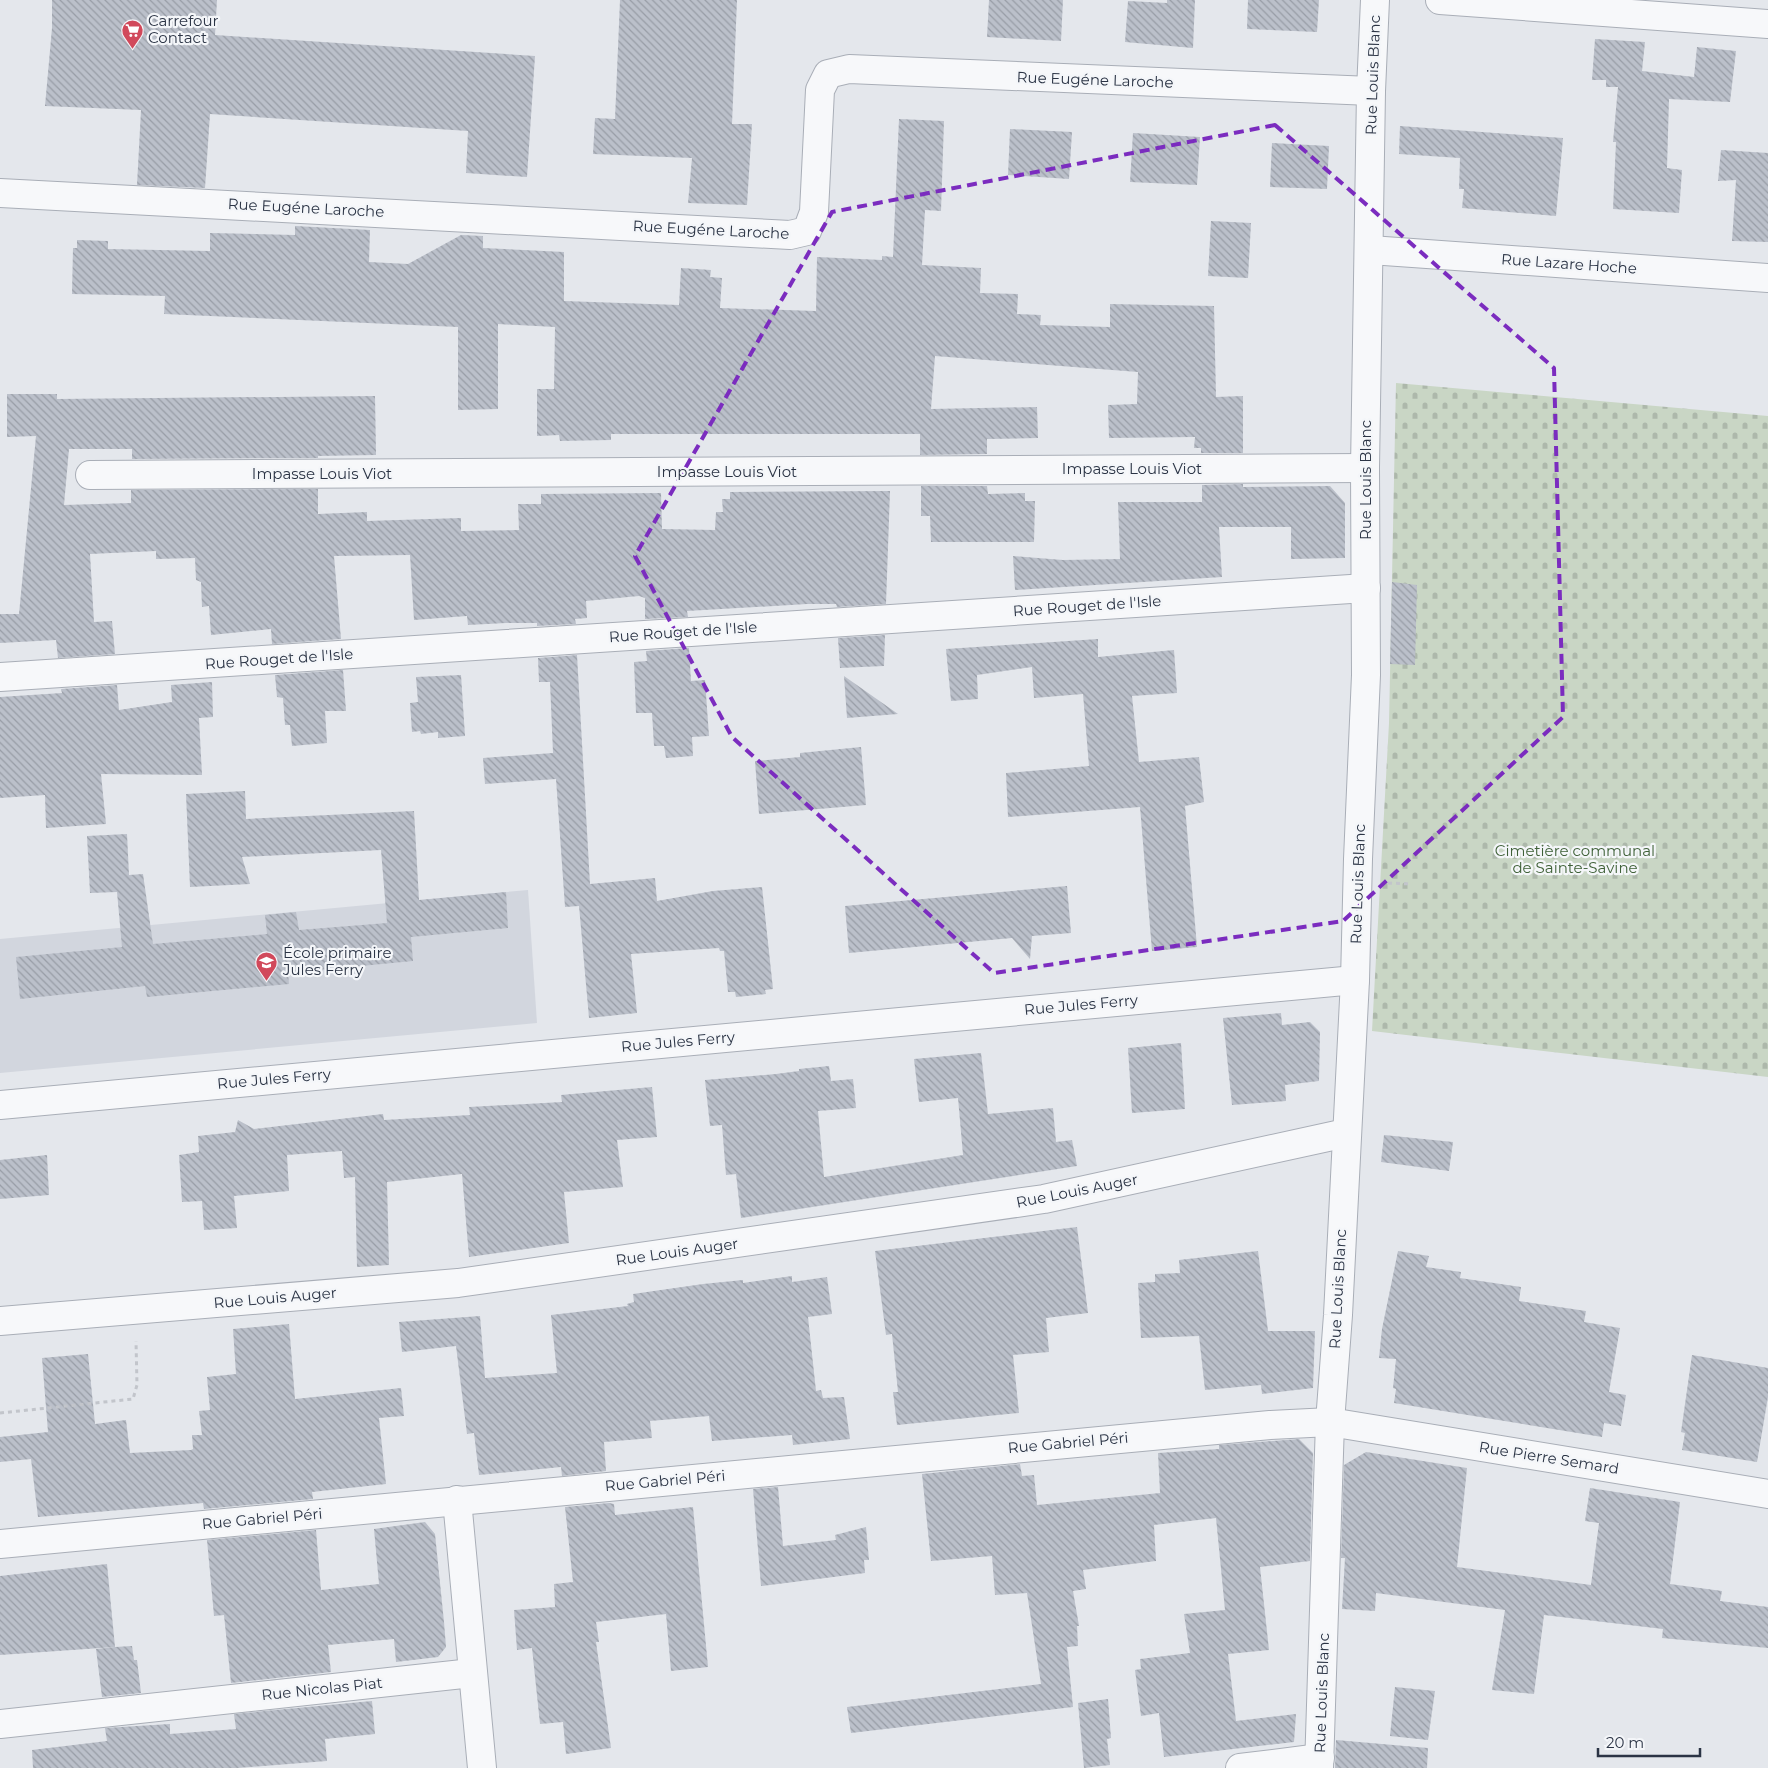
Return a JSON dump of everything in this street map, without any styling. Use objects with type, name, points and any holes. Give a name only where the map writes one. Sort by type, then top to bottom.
[{"type":"street","name":"Rue Louis Blanc","points":[[1319,1763],[1330,1422],[1338,1315],[1355,980],[1366,675],[1365,468],[1370,250],[1371,92],[1375,0]]},
{"type":"street","points":[[1440,0],[1768,24]]},
{"type":"street","name":"Rue Eugéne Laroche","points":[[0,193],[790,235],[807,232],[814,212],[820,90],[828,74],[849,69],[1371,92]]},
{"type":"street","name":"Rue Lazare Hoche","points":[[1370,250],[1768,278]]},
{"type":"street","name":"Impasse Louis Viot","points":[[90,475],[1365,468]]},
{"type":"street","name":"Rue Rouget de l'Isle","points":[[0,677],[1366,588]]},
{"type":"street","name":"Rue Jules Ferry","points":[[0,1105],[1355,980]]},
{"type":"street","name":"Rue Louis Auger","points":[[0,1321],[458,1284],[1044,1200],[1346,1133]]},
{"type":"street","name":"Rue Pierre Semard","points":[[1330,1422],[1768,1494]]},
{"type":"street","name":"Rue Gabriel Péri","points":[[0,1544],[1270,1424],[1330,1422]]},
{"type":"street","points":[[458,1500],[482,1768]]},
{"type":"street","name":"Rue Nicolas Piat","points":[[0,1724],[472,1673]]},
{"type":"street","points":[[1240,1768],[1319,1763]]},
{"type":"path","points":[[1384,883],[1411,884]]},
{"type":"path","points":[[0,1413],[133,1399],[137,1385],[135,1310]]},
{"type":"highlighted area","points":[[1275,125],[1554,368],[1563,717],[1343,921],[994,973],[732,737],[635,556],[832,212]]},
{"type":"shaded area","name":"École primaire Jules Ferry","points":[[528,890],[537,1023],[0,1073],[0,939]]},
{"type":"green space","name":"Cimetière communal de Sainte-Savine","points":[[1396,383],[1768,416],[1768,1077],[1372,1031],[1389,723]]},
{"type":"building","points":[[52,0],[217,0],[215,35],[535,56],[527,177],[466,173],[468,131],[210,114],[205,188],[137,185],[141,110],[45,106],[52,28]]},
{"type":"building","points":[[620,0],[737,0],[732,124],[752,124],[747,205],[688,203],[692,158],[593,154],[595,118],[615,119]]},
{"type":"building","points":[[989,0],[1063,0],[1061,41],[987,37]]},
{"type":"building","points":[[1167,0],[1195,0],[1193,48],[1125,42],[1128,1],[1167,3]]},
{"type":"building","points":[[1248,0],[1319,0],[1317,32],[1247,29]]},
{"type":"building","points":[[1595,39],[1645,42],[1642,71],[1694,77],[1697,47],[1736,51],[1730,102],[1669,99],[1667,168],[1682,170],[1679,213],[1613,209],[1616,142],[1613,142],[1618,87],[1606,87],[1606,80],[1592,80]]},
{"type":"building","points":[[899,119],[944,121],[941,211],[925,210],[922,265],[981,268],[980,293],[1018,294],[1017,314],[1041,315],[1040,325],[1110,327],[1110,304],[1214,306],[1216,397],[1243,396],[1243,453],[1201,453],[1201,448],[1194,448],[1195,437],[1109,438],[1108,405],[1137,404],[1138,372],[935,356],[931,409],[1037,407],[1038,438],[987,439],[987,454],[920,455],[920,434],[611,434],[611,440],[560,441],[559,435],[537,436],[537,389],[554,389],[555,327],[498,324],[498,409],[458,410],[458,327],[164,314],[165,296],[72,294],[73,248],[77,248],[77,240],[108,241],[108,249],[210,251],[210,233],[295,235],[295,226],[370,230],[369,262],[408,264],[461,235],[483,236],[483,248],[564,252],[564,301],[679,305],[681,268],[711,270],[710,277],[722,278],[720,308],[816,311],[817,257],[882,260],[882,256],[893,257]]},
{"type":"building","points":[[1400,126],[1563,138],[1556,216],[1462,208],[1464,189],[1459,189],[1460,158],[1399,154]]},
{"type":"building","points":[[1010,129],[1072,132],[1069,179],[1008,175]]},
{"type":"building","points":[[1133,133],[1200,137],[1197,185],[1130,182]]},
{"type":"building","points":[[1272,143],[1329,146],[1327,189],[1270,187]]},
{"type":"building","points":[[1721,150],[1768,153],[1768,242],[1732,241],[1736,180],[1718,181]]},
{"type":"building","points":[[1211,221],[1251,223],[1248,278],[1208,276]]},
{"type":"building","points":[[7,394],[57,394],[57,399],[375,396],[376,455],[318,456],[318,458],[132,459],[132,449],[69,449],[64,505],[131,503],[131,490],[318,489],[318,514],[367,512],[367,521],[461,518],[461,531],[519,530],[518,504],[541,504],[541,494],[661,493],[662,529],[715,530],[716,512],[723,512],[722,499],[730,499],[730,492],[890,491],[886,604],[837,607],[836,604],[807,604],[687,611],[688,617],[645,619],[645,598],[639,596],[586,601],[587,618],[575,619],[576,624],[537,626],[537,623],[506,623],[468,625],[467,616],[414,620],[410,555],[334,556],[341,639],[272,644],[271,629],[211,635],[209,606],[202,607],[201,582],[196,580],[195,558],[156,559],[156,551],[90,554],[94,622],[112,621],[115,654],[58,658],[56,640],[0,643],[0,614],[19,614],[36,436],[7,437]]},
{"type":"building","points":[[1243,484],[1243,487],[1330,486],[1345,503],[1345,558],[1291,559],[1291,527],[1219,527],[1222,577],[1015,590],[1013,556],[1063,560],[1120,559],[1118,502],[1202,502],[1202,485]]},
{"type":"building","points":[[921,486],[987,486],[988,494],[1025,493],[1025,501],[1035,501],[1034,542],[931,542],[930,516],[921,516]]},
{"type":"building","points":[[1392,582],[1417,585],[1415,665],[1390,664]]},
{"type":"building","points":[[885,635],[884,666],[840,668],[838,638]]},
{"type":"building","points":[[1098,639],[1098,657],[1174,650],[1177,693],[1132,696],[1139,762],[1199,757],[1204,802],[1185,806],[1197,947],[1152,951],[1140,807],[1008,817],[1006,773],[1089,766],[1083,694],[1034,698],[1032,667],[977,675],[978,699],[951,701],[946,649]]},
{"type":"building","points":[[689,648],[691,681],[705,680],[709,736],[692,737],[693,756],[666,758],[664,746],[654,746],[652,713],[636,713],[634,662],[647,661],[646,651]]},
{"type":"building","points":[[577,655],[590,884],[655,878],[657,901],[713,891],[762,887],[773,989],[765,990],[766,994],[736,997],[735,992],[728,992],[724,951],[720,951],[719,948],[631,954],[637,1013],[589,1018],[579,906],[565,907],[556,779],[485,784],[483,758],[553,753],[550,682],[539,682],[538,658]]},
{"type":"building","points":[[343,670],[346,711],[325,711],[327,743],[292,746],[290,725],[285,725],[283,698],[277,697],[275,675]]},
{"type":"building","points":[[461,675],[465,736],[438,738],[438,732],[421,734],[420,731],[412,732],[410,703],[418,702],[416,677]]},
{"type":"building","points":[[844,676],[898,714],[847,718]]},
{"type":"building","points":[[212,682],[213,717],[199,718],[202,775],[101,774],[106,824],[46,828],[45,795],[0,798],[0,697],[62,693],[61,689],[117,685],[119,710],[172,702],[171,685]]},
{"type":"building","points":[[861,747],[866,805],[759,814],[755,761],[800,757],[800,753]]},
{"type":"building","points":[[245,791],[246,819],[414,811],[419,900],[506,892],[508,928],[411,937],[413,961],[288,973],[289,984],[147,997],[145,986],[20,999],[16,957],[122,947],[117,892],[90,893],[87,836],[127,834],[129,875],[143,874],[153,944],[267,934],[265,915],[296,912],[299,930],[387,923],[381,850],[242,857],[250,884],[190,887],[186,794]]},
{"type":"building","points":[[1067,886],[1071,933],[1032,936],[1030,959],[1012,938],[849,953],[845,906]]},
{"type":"building","points":[[1281,1013],[1282,1025],[1310,1022],[1320,1032],[1319,1081],[1285,1085],[1286,1101],[1232,1105],[1223,1018]]},
{"type":"building","points":[[1181,1043],[1185,1109],[1132,1113],[1128,1048]]},
{"type":"building","points":[[981,1053],[988,1114],[1053,1108],[1056,1142],[1072,1140],[1077,1166],[741,1218],[736,1174],[726,1175],[722,1125],[710,1126],[705,1080],[776,1074],[799,1071],[799,1069],[829,1066],[831,1081],[853,1079],[856,1108],[818,1111],[824,1177],[963,1155],[958,1098],[919,1102],[914,1059]]},
{"type":"building","points":[[652,1087],[657,1137],[617,1140],[623,1187],[564,1192],[569,1243],[469,1257],[462,1174],[387,1182],[389,1265],[357,1267],[355,1177],[344,1178],[342,1151],[287,1155],[289,1191],[234,1196],[237,1228],[204,1230],[202,1201],[182,1202],[179,1155],[199,1152],[198,1136],[235,1132],[238,1120],[254,1129],[383,1114],[384,1120],[470,1115],[469,1107],[562,1102],[561,1095]]},
{"type":"building","points":[[1384,1135],[1453,1142],[1449,1171],[1381,1162]]},
{"type":"building","points":[[47,1155],[49,1195],[0,1199],[0,1160]]},
{"type":"building","points":[[1077,1227],[1088,1313],[1046,1318],[1049,1352],[1013,1355],[1019,1413],[897,1425],[893,1392],[898,1392],[892,1334],[886,1335],[875,1251]]},
{"type":"building","points":[[1258,1251],[1268,1331],[1315,1331],[1313,1388],[1262,1394],[1261,1385],[1205,1390],[1199,1336],[1141,1338],[1138,1283],[1155,1282],[1155,1274],[1180,1273],[1179,1260]]},
{"type":"building","points":[[1398,1251],[1429,1256],[1426,1267],[1461,1272],[1460,1278],[1521,1287],[1519,1301],[1586,1311],[1584,1322],[1620,1328],[1609,1392],[1626,1395],[1621,1426],[1604,1423],[1602,1437],[1394,1403],[1396,1389],[1393,1388],[1396,1359],[1379,1358],[1382,1329]]},
{"type":"building","points":[[792,1276],[792,1282],[827,1277],[832,1314],[808,1317],[816,1391],[821,1390],[823,1398],[844,1397],[850,1439],[793,1445],[792,1435],[712,1441],[709,1416],[650,1421],[652,1438],[604,1442],[606,1471],[562,1476],[561,1467],[479,1475],[474,1433],[467,1434],[456,1346],[402,1352],[399,1322],[480,1316],[485,1378],[557,1373],[551,1315],[628,1306],[627,1304],[634,1302],[633,1294],[703,1284],[743,1280],[743,1283]]},
{"type":"building","points":[[289,1324],[295,1399],[401,1388],[404,1416],[379,1418],[386,1484],[312,1492],[313,1499],[204,1509],[203,1503],[38,1517],[31,1459],[0,1462],[0,1437],[48,1432],[42,1358],[88,1354],[95,1424],[126,1420],[130,1453],[191,1450],[193,1449],[192,1435],[202,1435],[199,1411],[210,1410],[207,1377],[236,1374],[233,1329]]},
{"type":"building","points":[[1692,1355],[1768,1368],[1768,1397],[1757,1462],[1682,1450],[1685,1433],[1681,1432]]},
{"type":"building","points":[[1299,1439],[1313,1453],[1310,1561],[1260,1567],[1269,1650],[1228,1654],[1236,1721],[1296,1714],[1294,1742],[1164,1757],[1159,1713],[1141,1716],[1135,1670],[1141,1669],[1140,1659],[1190,1653],[1184,1614],[1225,1610],[1216,1518],[1154,1525],[1156,1561],[1083,1570],[1086,1589],[1073,1591],[1079,1626],[1077,1626],[1078,1646],[1067,1647],[1073,1707],[851,1733],[847,1707],[1041,1684],[1027,1593],[995,1595],[992,1556],[931,1561],[922,1474],[1020,1464],[1022,1476],[1034,1475],[1037,1505],[1160,1493],[1158,1453],[1219,1449],[1219,1445]]},
{"type":"building","points":[[1366,1452],[1467,1468],[1457,1567],[1591,1585],[1599,1523],[1585,1521],[1590,1488],[1680,1502],[1670,1584],[1722,1591],[1720,1601],[1768,1607],[1768,1648],[1662,1638],[1663,1629],[1544,1615],[1534,1694],[1492,1690],[1505,1610],[1376,1593],[1375,1611],[1342,1609],[1345,1558],[1341,1558],[1344,1465]]},
{"type":"building","points":[[778,1487],[783,1546],[836,1540],[835,1535],[866,1527],[869,1560],[864,1560],[865,1573],[761,1586],[753,1489]]},
{"type":"building","points":[[614,1504],[615,1515],[693,1507],[708,1667],[671,1671],[666,1614],[596,1622],[599,1642],[596,1642],[611,1748],[566,1754],[563,1722],[540,1724],[532,1648],[517,1650],[514,1610],[555,1607],[554,1584],[573,1582],[565,1507]]},
{"type":"building","points":[[425,1522],[435,1534],[444,1622],[446,1647],[438,1657],[396,1662],[394,1639],[328,1645],[331,1672],[231,1683],[224,1615],[214,1616],[207,1540],[316,1530],[321,1590],[379,1584],[374,1529]]},
{"type":"building","points":[[107,1564],[115,1647],[0,1655],[0,1576]]},
{"type":"building","points":[[132,1646],[134,1660],[137,1660],[141,1693],[102,1697],[96,1649]]},
{"type":"building","points":[[1395,1687],[1435,1691],[1428,1740],[1390,1736]]},
{"type":"building","points":[[1108,1699],[1111,1738],[1107,1739],[1110,1765],[1084,1768],[1078,1703]]},
{"type":"building","points":[[372,1701],[375,1734],[325,1739],[327,1761],[237,1768],[33,1768],[32,1750],[107,1741],[105,1728],[170,1724],[170,1734],[236,1729],[234,1714]]},
{"type":"building","points":[[1336,1740],[1428,1748],[1427,1768],[1335,1768]]},
{"type":"place","name":"Carrefour Contact","points":[[132,49]]},
{"type":"place","name":"École primaire Jules Ferry","points":[[267,981]]}]
